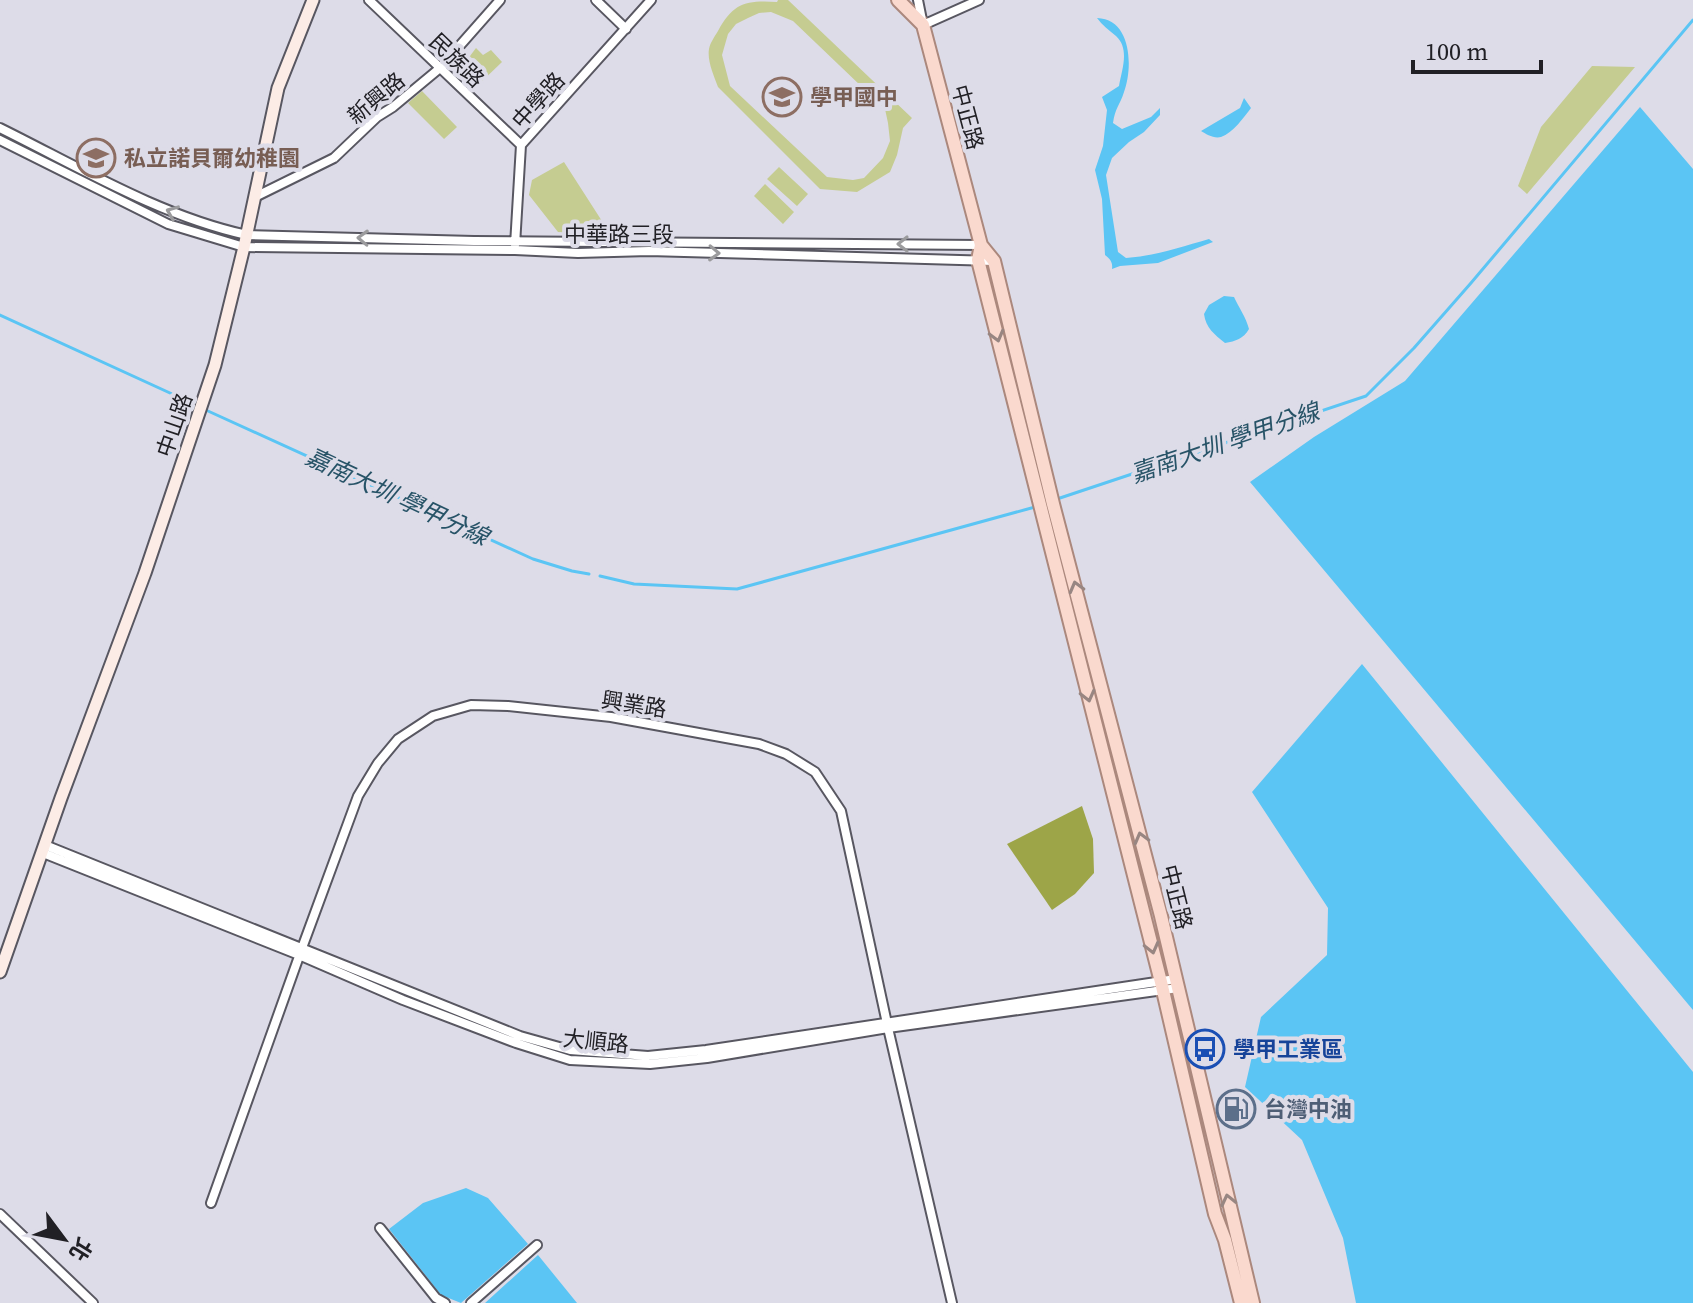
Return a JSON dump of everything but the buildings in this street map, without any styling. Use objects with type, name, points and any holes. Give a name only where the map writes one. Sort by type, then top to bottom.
[{"type":"main road","name":"中山路","points":[[0,972],[197,421],[215,365],[246,241],[278,88],[313,0]]},
{"type":"main road","points":[[898,0],[923,25]]},
{"type":"main road","name":"中正路","points":[[923,25],[981,245]]},
{"type":"main road","points":[[978,260],[981,245]]},
{"type":"main road","points":[[981,245],[994,261]]},
{"type":"main road","name":"中正路","points":[[978,260],[1161,916],[1253,1303]]},
{"type":"main road","name":"中正路","points":[[994,261],[1046,501],[1215,1214],[1241,1303]]},
{"type":"main road","points":[[1190,1107],[1206,1104]]},
{"type":"street","name":"民族路","points":[[369,0],[521,145]]},
{"type":"street","name":"新興路","points":[[255,197],[334,158],[377,117],[440,68],[500,0]]},
{"type":"street","points":[[596,0],[626,29]]},
{"type":"street","name":"中學路","points":[[515,246],[521,145],[651,0]]},
{"type":"street","name":"中正路","points":[[918,0],[923,25]]},
{"type":"street","points":[[923,25],[979,0]]},
{"type":"street","points":[[0,128],[173,213],[222,229],[246,241]]},
{"type":"street","points":[[0,140],[168,224],[246,241]]},
{"type":"street","name":"中華路三段","points":[[246,241],[515,246],[981,245]]},
{"type":"street","name":"中華路三段","points":[[515,246],[578,253],[649,251],[994,261]]},
{"type":"street","name":"興業路","points":[[211,1203],[358,796],[378,763],[398,739],[433,716],[471,705],[611,717],[759,744],[786,754],[815,772],[841,811],[952,1303]]},
{"type":"street","name":"大順路","points":[[44,849],[300,952],[520,1036],[570,1050],[648,1056],[706,1050],[1177,984]]},
{"type":"street","points":[[0,1214],[93,1303]]},
{"type":"street","points":[[380,1228],[436,1298],[445,1303]]},
{"type":"street","points":[[471,1303],[537,1245]]},
{"type":"green space","points":[[788,0],[912,118],[903,128],[890,172],[857,192],[820,189],[718,87],[709,49],[729,14],[749,3]],"holes":[[[771,12],[793,21],[885,109],[890,141],[883,158],[864,178],[827,177],[730,86],[722,55],[728,34],[736,24],[759,13]]]},
{"type":"green space","points":[[476,48],[483,55],[491,50],[502,62],[475,88],[450,66],[460,51],[470,56]]},
{"type":"green space","points":[[1592,66],[1635,67],[1527,194],[1518,186],[1541,127]]},
{"type":"green space","points":[[422,91],[457,127],[444,139],[408,103]]},
{"type":"green space","points":[[564,162],[610,234],[558,232],[529,195],[532,180]]},
{"type":"green space","points":[[779,167],[808,194],[797,206],[767,179]]},
{"type":"green space","points":[[765,184],[794,212],[783,224],[754,196]]},
{"type":"green space","points":[[1082,806],[1093,839],[1094,873],[1075,894],[1052,910],[1007,844]]},
{"type":"water","points":[[1097,18],[1109,20],[1117,27],[1127,46],[1129,58],[1127,82],[1113,123],[1122,129],[1151,117],[1160,108],[1160,115],[1144,132],[1112,158],[1106,175],[1118,252],[1126,258],[1137,257],[1209,239],[1213,242],[1158,263],[1112,269],[1111,261],[1105,255],[1102,199],[1095,170],[1103,146],[1107,110],[1102,97],[1119,86],[1124,53],[1120,41]]},
{"type":"water","points":[[1244,98],[1251,108],[1230,132],[1218,137],[1201,131],[1240,108]]},
{"type":"water","points":[[1640,107],[1693,169],[1693,1010],[1250,482],[1314,437],[1405,381]]},
{"type":"water","points":[[1224,296],[1234,297],[1249,329],[1239,339],[1225,343],[1214,334],[1204,314],[1209,305]]},
{"type":"water","points":[[1362,664],[1693,1072],[1693,1303],[1356,1303],[1343,1238],[1302,1140],[1245,1087],[1261,1017],[1327,955],[1328,908],[1252,792]]},
{"type":"water","points":[[466,1188],[488,1198],[528,1244],[461,1303],[441,1295],[389,1229],[423,1203]]},
{"type":"water","points":[[538,1255],[577,1303],[485,1303]]},
{"type":"waterway","name":"嘉南大圳 學甲分線","points":[[1057,499],[1366,396],[1414,348],[1471,283],[1693,20]]},
{"type":"waterway","name":"嘉南大圳 學甲分線","points":[[0,315],[194,404]]},
{"type":"waterway","name":"嘉南大圳 學甲分線","points":[[208,411],[533,559],[589,574]]},
{"type":"waterway","name":"嘉南大圳 學甲分線","points":[[600,576],[634,584],[737,589],[1035,507]]},
{"type":"place","name":"學甲國中","points":[[782,97]]},
{"type":"place","name":"私立諾貝爾幼稚園","points":[[96,158]]},
{"type":"place","name":"學甲工業區","points":[[1205,1049]]},
{"type":"place","name":"台灣中油","points":[[1236,1109]]}]
